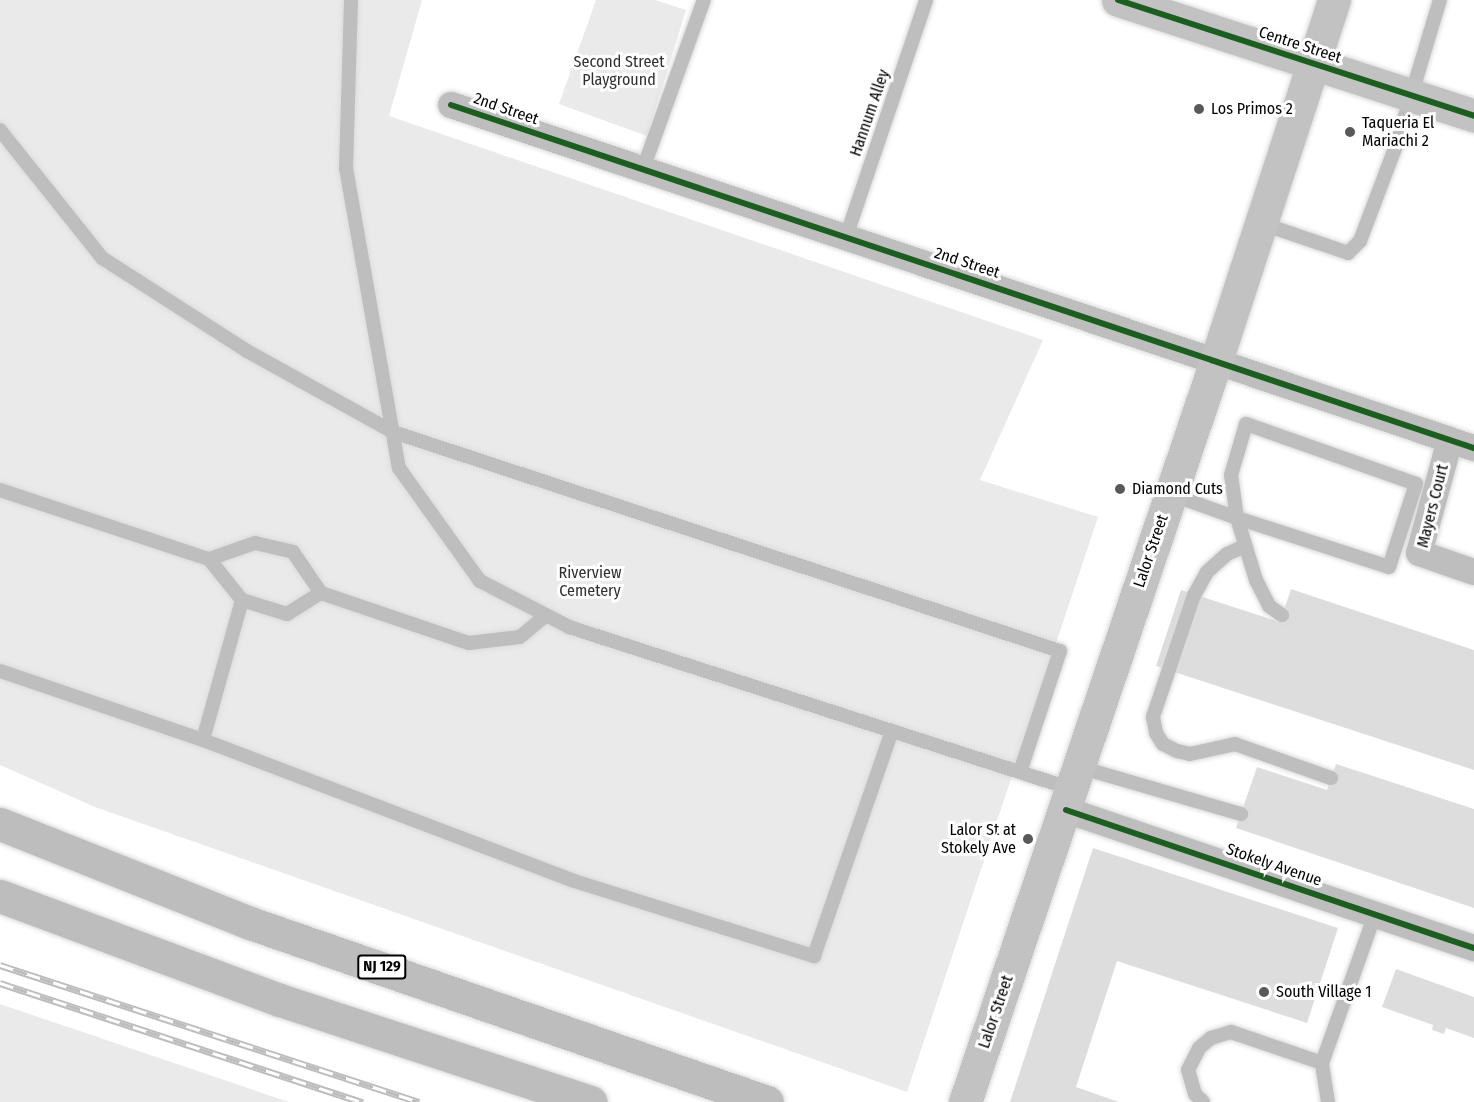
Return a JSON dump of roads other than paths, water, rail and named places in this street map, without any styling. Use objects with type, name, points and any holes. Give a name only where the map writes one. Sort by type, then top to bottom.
[{"type":"highway","name":"NJ 129","points":[[0,824],[250,923],[767,1102]]},
{"type":"highway","points":[[0,896],[280,1000],[591,1102]]},
{"type":"main road","name":"Centre Street","points":[[1118,0],[1474,116]]},
{"type":"main road","name":"Lalor Street","points":[[965,1102],[1216,362],[1259,223],[1334,0]]},
{"type":"street","name":"2nd Street","points":[[451,105],[1462,444]]},
{"type":"street","name":"Mayers Court","points":[[1462,444],[1419,553],[1474,572]]},
{"type":"street","name":"Stokely Avenue","points":[[1072,788],[1375,914],[1474,948]]},
{"type":"lane","points":[[351,0],[346,168],[399,468],[480,581],[569,627],[1072,788],[1241,814]]},
{"type":"lane","points":[[643,169],[704,0]]},
{"type":"lane","name":"Hannum Alley","points":[[846,237],[926,0]]},
{"type":"lane","points":[[1259,223],[1348,253],[1364,230],[1397,143],[1440,0]]},
{"type":"lane","points":[[0,130],[102,258],[247,351],[393,432],[1060,651],[1020,772]]},
{"type":"lane","points":[[1170,494],[1237,518],[1389,567],[1416,484],[1246,424],[1231,475],[1237,518],[1245,546],[1269,606],[1282,615]]},
{"type":"lane","points":[[0,490],[209,559],[242,600],[287,614],[321,593]]},
{"type":"lane","points":[[209,559],[255,543],[293,552],[321,593],[469,643],[520,637],[546,615]]},
{"type":"lane","points":[[1245,546],[1227,554],[1207,572],[1194,594],[1153,717],[1156,733],[1163,744],[1176,751],[1190,754],[1234,744],[1331,778]]},
{"type":"lane","points":[[203,741],[242,600]]},
{"type":"lane","points":[[0,671],[203,741],[571,880],[814,956],[892,731]]},
{"type":"lane","points":[[1328,1102],[1322,1062],[1375,914]]},
{"type":"lane","points":[[1203,1102],[1195,1094],[1188,1070],[1199,1048],[1211,1038],[1231,1032],[1322,1062]]},
{"type":"railway","points":[[0,965],[419,1102]]},
{"type":"railway","points":[[0,983],[363,1102]]},
{"type":"place","name":"Los Primos 2","points":[[1199,109]]},
{"type":"place","name":"Taqueria El Mariachi 2","points":[[1350,132]]},
{"type":"place","name":"Diamond Cuts","points":[[1120,489]]},
{"type":"place","name":"Lalor St at Stokely Ave","points":[[1028,839]]},
{"type":"place","name":"South Village 1","points":[[1264,992]]},
{"type":"park label","name":"Second Street Playground","points":[[619,71]]},
{"type":"park label","name":"Riverview Cemetery","points":[[590,582]]}]
